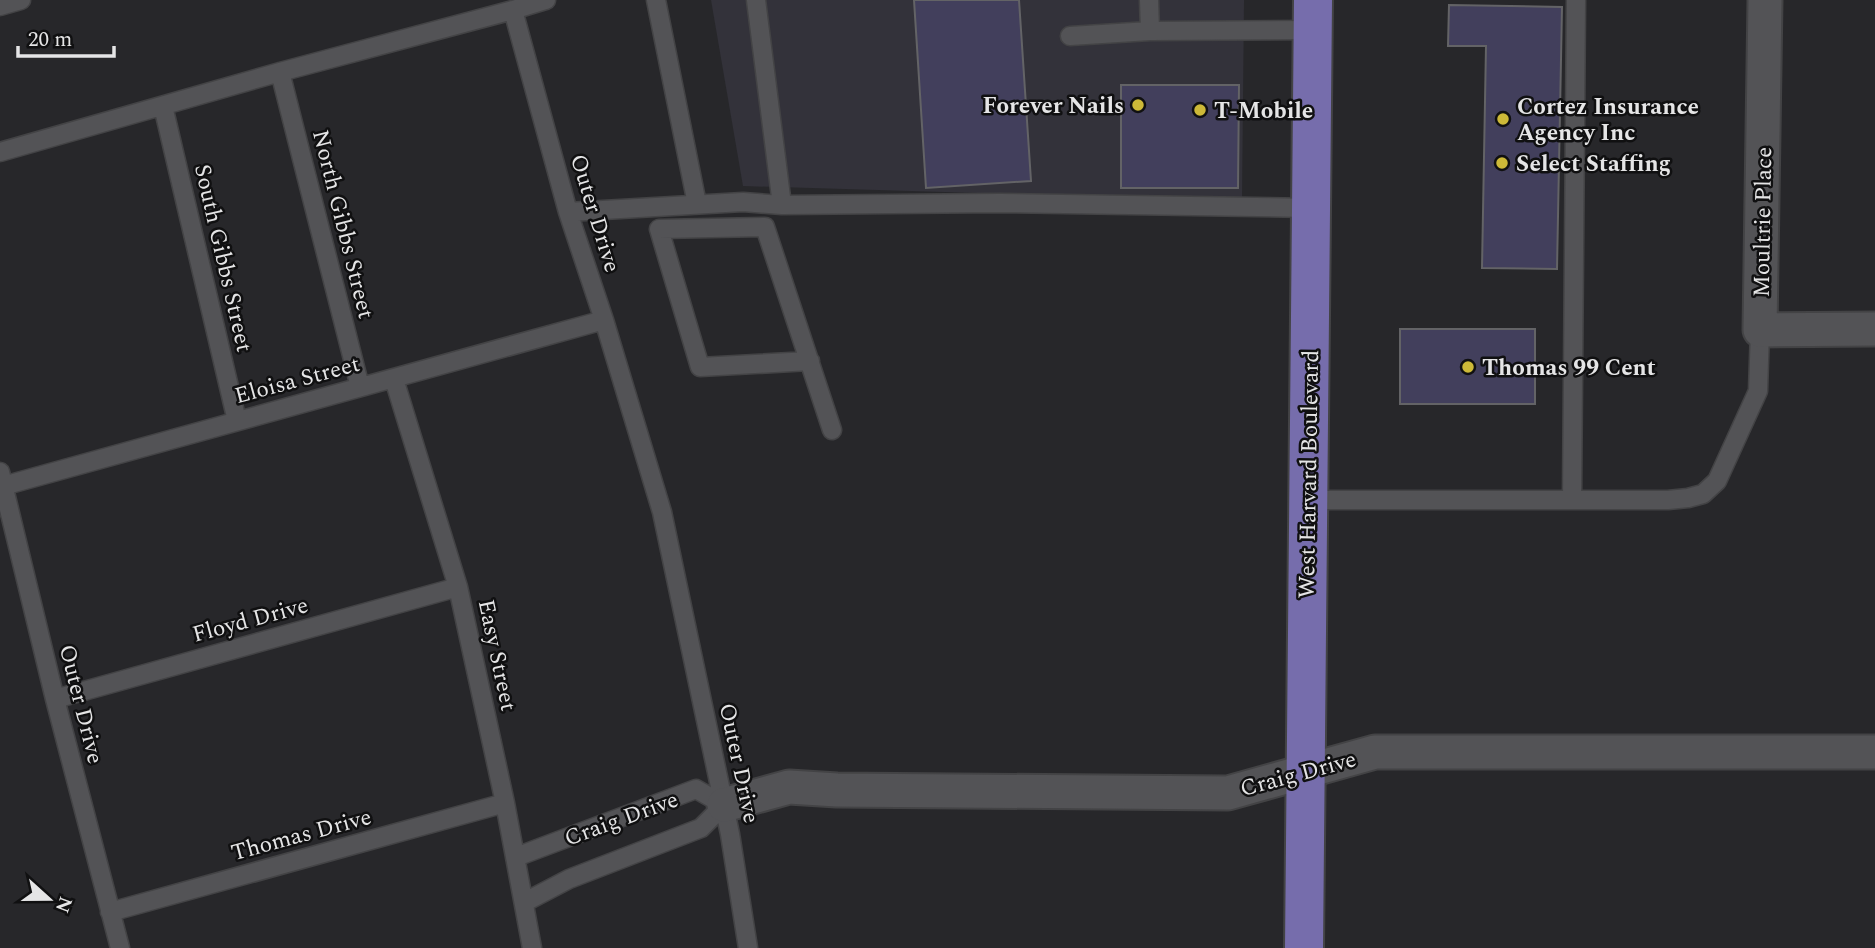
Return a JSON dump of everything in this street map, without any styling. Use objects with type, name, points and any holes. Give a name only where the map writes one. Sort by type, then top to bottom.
[{"type":"main road","name":"West Harvard Boulevard","points":[[1304,948],[1313,15]]},
{"type":"street","name":"Moultrie Place","points":[[1765,0],[1760,330],[1875,330]]},
{"type":"street","name":"Craig Drive","points":[[724,805],[789,787],[837,790],[1228,793],[1375,752],[1875,752]]},
{"type":"lane","points":[[0,6],[21,0]]},
{"type":"lane","points":[[0,152],[546,0]]},
{"type":"lane","points":[[656,0],[696,204]]},
{"type":"lane","points":[[756,0],[782,205]]},
{"type":"lane","points":[[1149,0],[1150,31]]},
{"type":"lane","points":[[1572,500],[1576,0]]},
{"type":"lane","name":"Outer Drive","points":[[513,10],[568,212],[662,512],[724,805],[748,948]]},
{"type":"lane","points":[[1070,36],[1313,15]]},
{"type":"lane","name":"North Gibbs Street","points":[[281,72],[360,387]]},
{"type":"lane","name":"South Gibbs Street","points":[[163,106],[237,421]]},
{"type":"lane","points":[[568,212],[743,202],[782,205],[1000,203],[1312,208]]},
{"type":"lane","points":[[810,361],[700,367],[659,229],[765,227],[810,361],[832,430]]},
{"type":"lane","name":"Eloisa Street","points":[[2,479],[237,421],[604,320]]},
{"type":"lane","points":[[1308,500],[1668,500],[1703,494],[1717,481],[1758,391],[1760,330]]},
{"type":"lane","name":"Easy Street","points":[[394,379],[458,587],[505,803],[532,948]]},
{"type":"lane","name":"Outer Drive","points":[[2,479],[55,699],[120,948]]},
{"type":"lane","name":"Floyd Drive","points":[[55,699],[458,587]]},
{"type":"lane","name":"Craig Drive","points":[[516,857],[696,789],[724,805],[701,828],[569,879],[525,902]]},
{"type":"lane","name":"Thomas Drive","points":[[110,912],[505,803]]},
{"type":"shaded area","points":[[711,0],[1244,0],[1242,201],[743,186]]},
{"type":"building","points":[[914,0],[1019,0],[1031,181],[926,188]]},
{"type":"building","points":[[1449,5],[1562,7],[1557,269],[1482,268],[1486,46],[1448,46]]},
{"type":"building","points":[[1121,85],[1239,85],[1238,188],[1121,188]]},
{"type":"building","name":"Thomas 99 Cent","points":[[1400,329],[1535,329],[1535,404],[1400,404]]},
{"type":"place","name":"Forever Nails","points":[[1138,105]]},
{"type":"place","name":"T-Mobile","points":[[1200,110]]},
{"type":"place","name":"Cortez Insurance Agency Inc","points":[[1503,119]]},
{"type":"place","name":"Select Staffing","points":[[1502,163]]},
{"type":"place","name":"Thomas 99 Cent","points":[[1468,367]]}]
